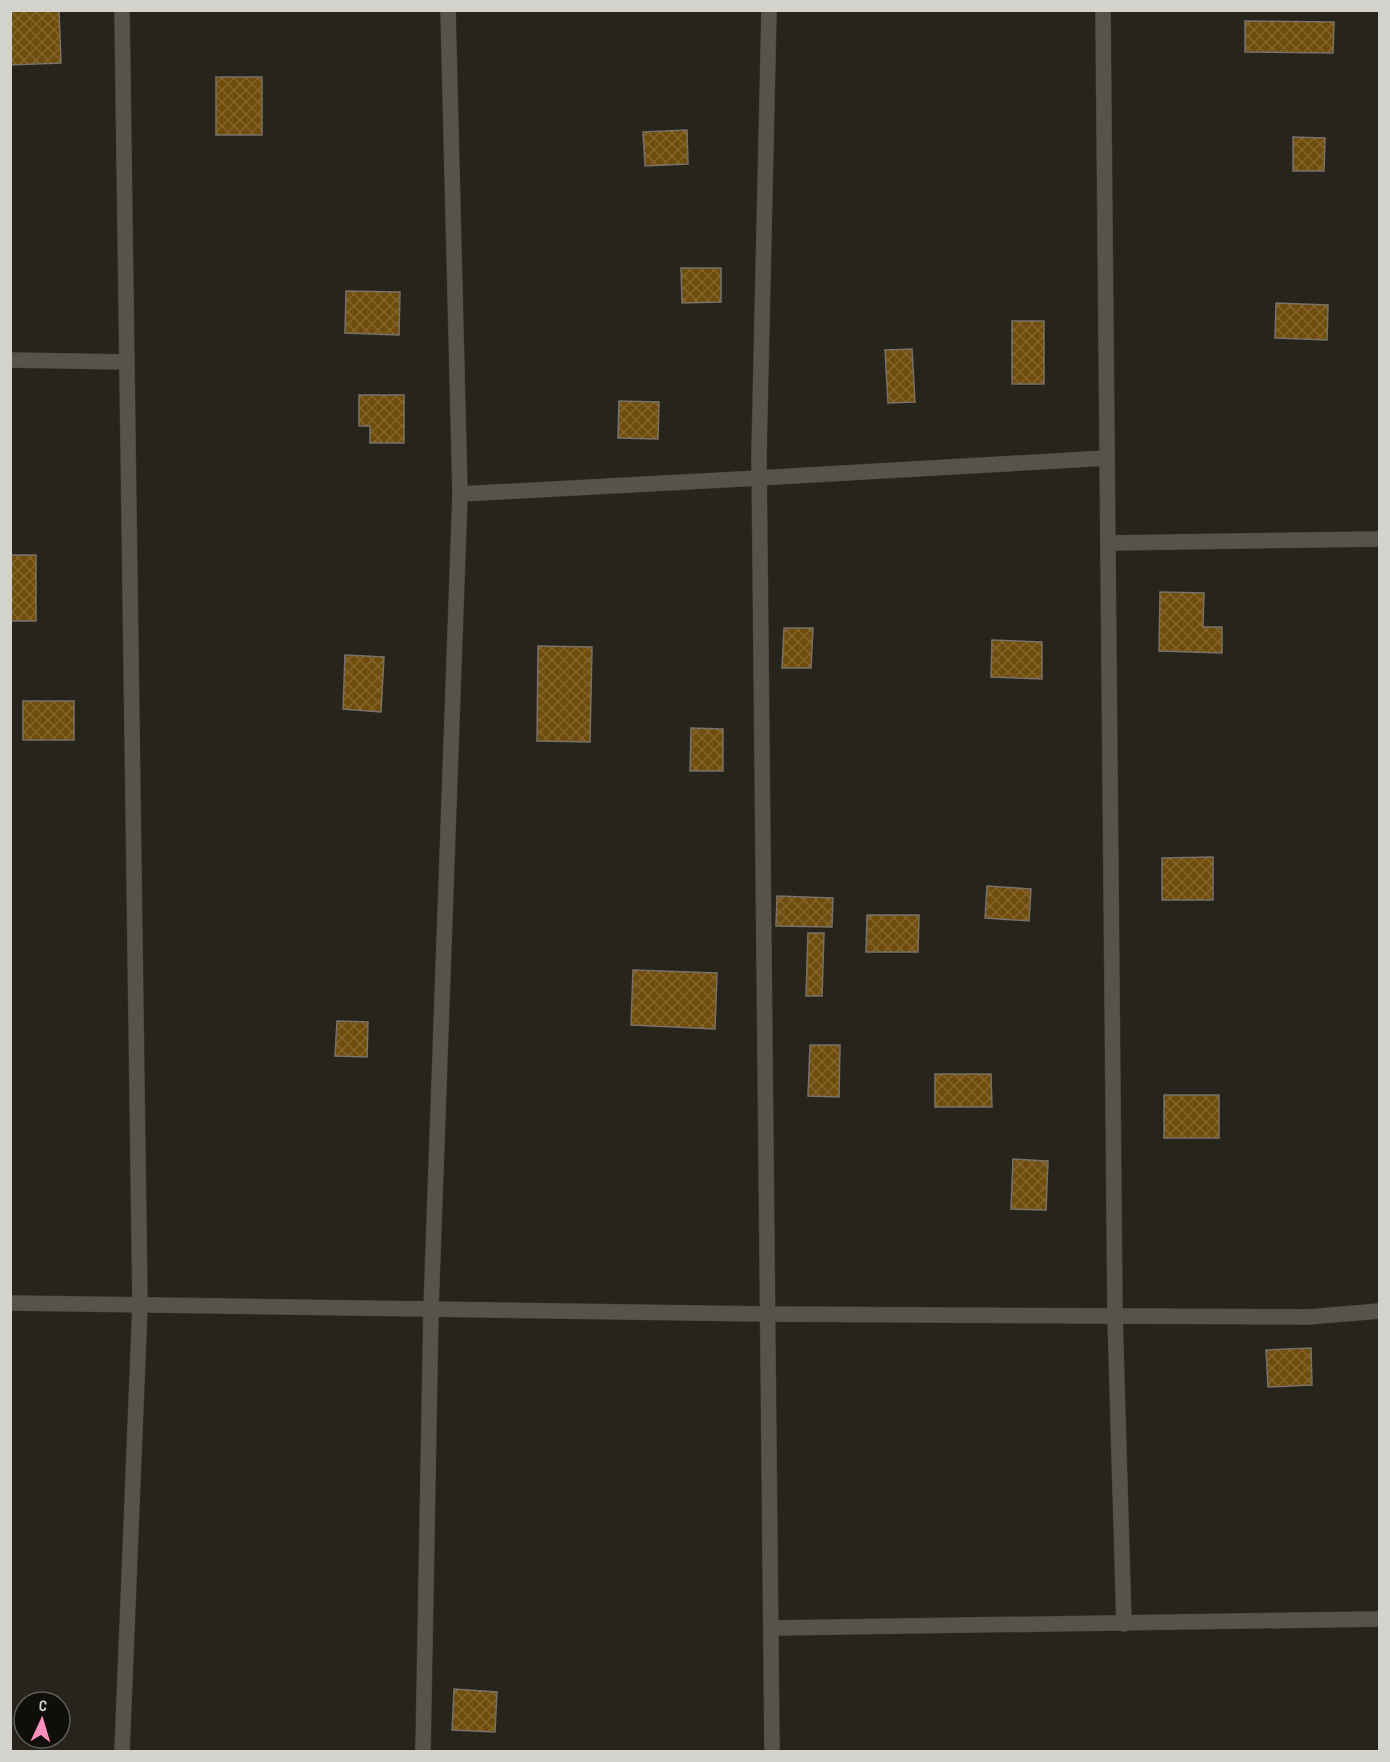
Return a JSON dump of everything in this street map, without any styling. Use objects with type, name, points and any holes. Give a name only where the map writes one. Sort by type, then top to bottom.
[{"type":"street","points":[[122,10],[140,1305],[122,1752]]},
{"type":"street","points":[[423,1752],[431,1309],[460,494],[448,10]]},
{"type":"street","points":[[769,10],[759,478],[772,1752]]},
{"type":"street","points":[[1103,10],[1115,1316],[1124,1624]]},
{"type":"street","points":[[10,360],[127,362]]},
{"type":"street","points":[[460,494],[1107,458]]},
{"type":"street","points":[[1108,543],[1380,539]]},
{"type":"street","points":[[10,1303],[768,1314],[1308,1317],[1380,1311]]},
{"type":"street","points":[[771,1629],[1380,1619]]},
{"type":"building","points":[[10,10],[59,10],[61,63],[10,65]]},
{"type":"building","points":[[1245,21],[1334,22],[1333,53],[1245,52]]},
{"type":"building","points":[[216,77],[262,77],[262,135],[216,135]]},
{"type":"building","points":[[687,130],[688,164],[645,166],[643,132]]},
{"type":"building","points":[[1293,137],[1325,138],[1324,171],[1293,171]]},
{"type":"building","points":[[681,268],[721,268],[721,302],[682,303]]},
{"type":"building","points":[[346,291],[400,292],[399,335],[345,333]]},
{"type":"building","points":[[1276,303],[1328,305],[1327,340],[1275,338]]},
{"type":"building","points":[[1012,321],[1044,321],[1044,384],[1012,384]]},
{"type":"building","points":[[912,349],[915,402],[888,403],[885,350]]},
{"type":"building","points":[[359,395],[404,395],[404,443],[370,443],[370,426],[359,426]]},
{"type":"building","points":[[619,401],[659,402],[658,439],[618,438]]},
{"type":"building","points":[[10,555],[36,555],[36,621],[10,621]]},
{"type":"building","points":[[1160,592],[1204,593],[1203,627],[1222,627],[1222,653],[1159,651]]},
{"type":"building","points":[[784,628],[813,628],[811,668],[782,668]]},
{"type":"building","points":[[992,640],[1042,642],[1042,679],[991,677]]},
{"type":"building","points":[[538,646],[592,647],[590,742],[537,741]]},
{"type":"building","points":[[345,655],[384,657],[381,712],[343,709]]},
{"type":"building","points":[[23,701],[74,701],[74,740],[23,740]]},
{"type":"building","points":[[691,728],[723,729],[723,771],[690,771]]},
{"type":"building","points":[[1213,857],[1213,900],[1162,900],[1162,858]]},
{"type":"building","points":[[987,886],[1031,889],[1029,921],[985,918]]},
{"type":"building","points":[[777,896],[833,898],[832,927],[776,926]]},
{"type":"building","points":[[867,915],[919,915],[918,952],[866,952]]},
{"type":"building","points":[[808,933],[824,933],[822,996],[806,996]]},
{"type":"building","points":[[633,970],[717,973],[715,1029],[631,1025]]},
{"type":"building","points":[[337,1021],[368,1022],[367,1057],[335,1056]]},
{"type":"building","points":[[810,1045],[840,1045],[839,1097],[808,1096]]},
{"type":"building","points":[[935,1074],[991,1074],[992,1107],[935,1107]]},
{"type":"building","points":[[1164,1095],[1219,1095],[1219,1138],[1164,1138]]},
{"type":"building","points":[[1013,1159],[1048,1161],[1046,1210],[1011,1209]]},
{"type":"building","points":[[1311,1348],[1312,1385],[1268,1387],[1266,1350]]},
{"type":"building","points":[[454,1689],[497,1692],[495,1732],[452,1730]]}]
